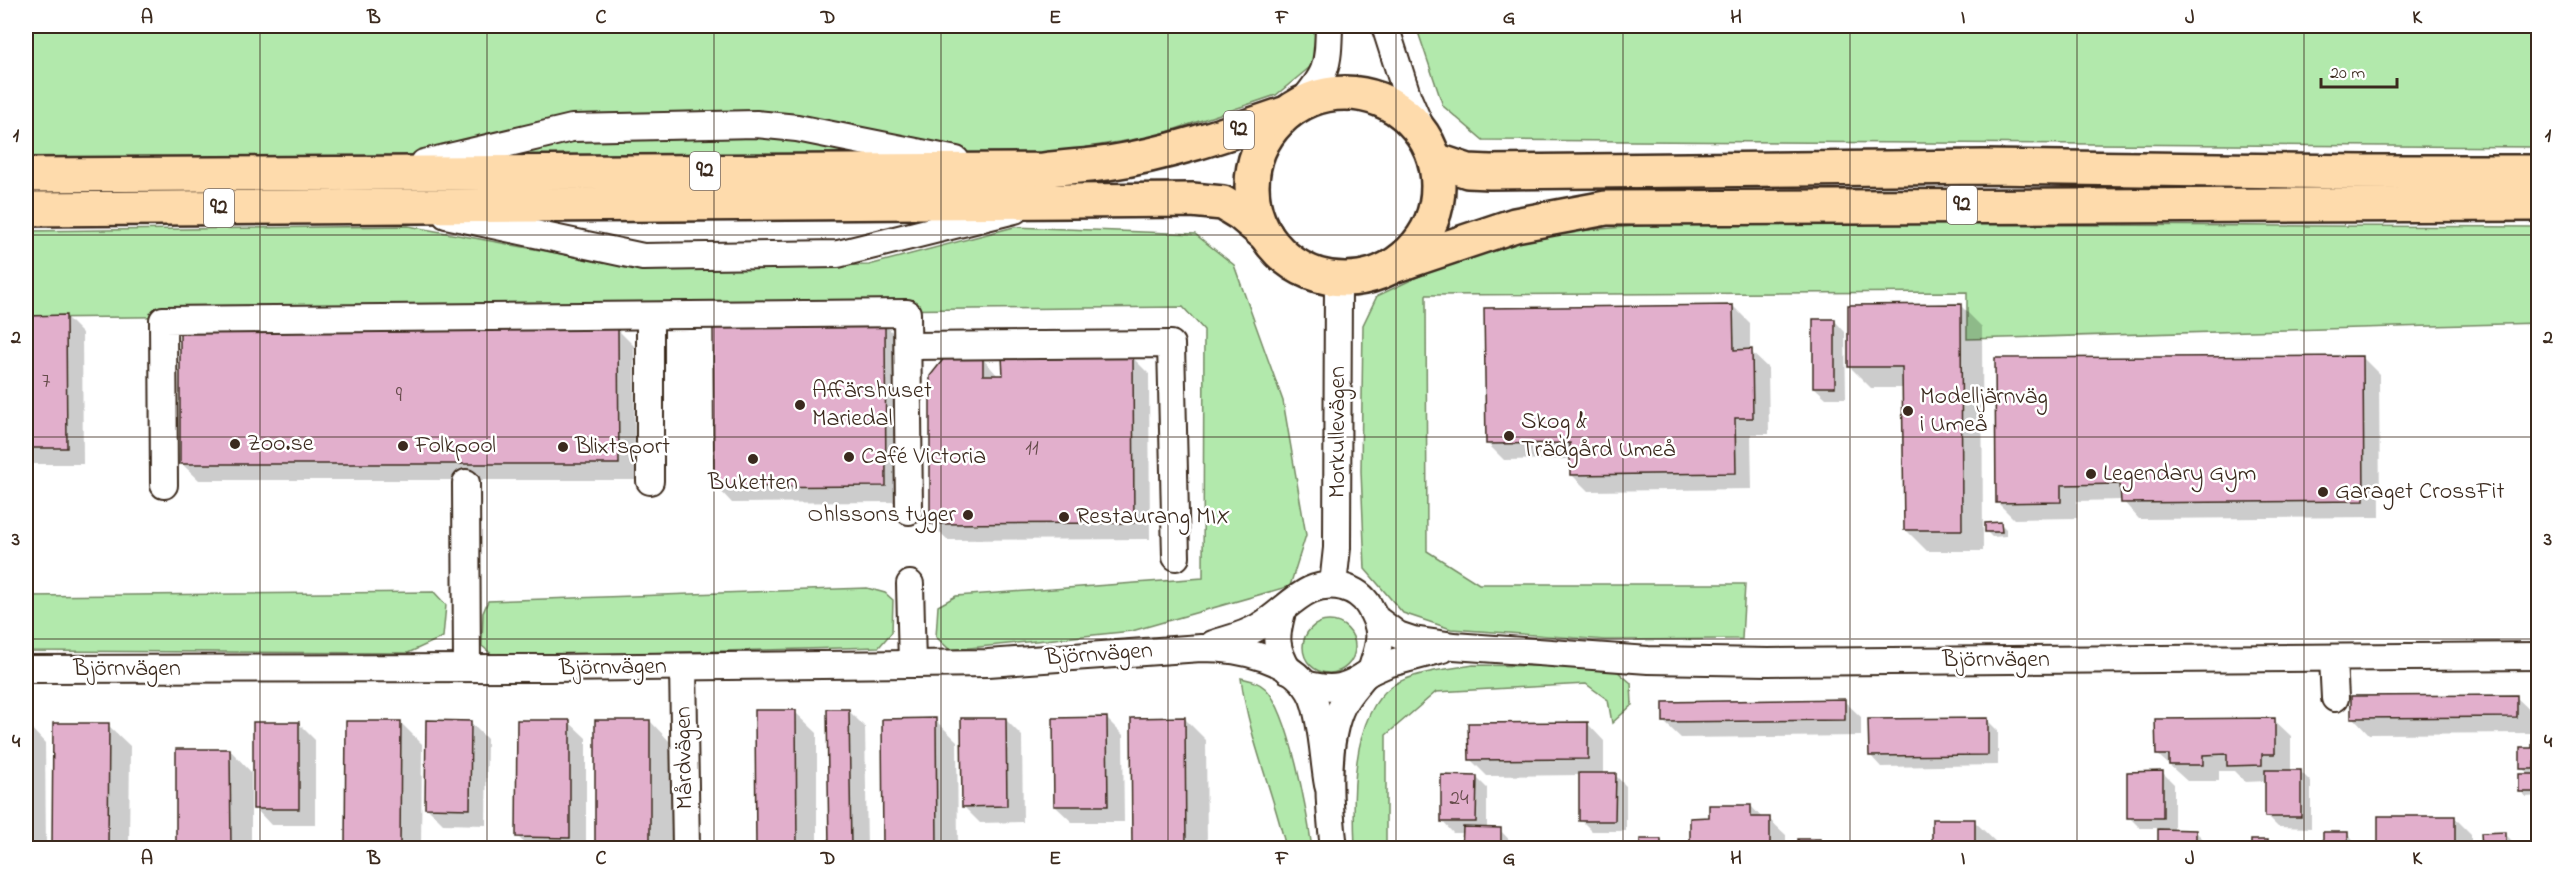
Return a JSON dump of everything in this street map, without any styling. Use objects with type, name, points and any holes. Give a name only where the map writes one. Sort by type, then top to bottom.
[{"type":"highway","points":[[1351,93],[1374,98],[1406,116],[1432,152],[1438,195],[1429,228],[1407,256],[1393,266],[1367,277],[1338,279],[1304,270],[1276,249],[1266,235],[1255,210],[1252,184],[1254,170],[1257,157],[1269,133],[1293,110],[1333,94],[1351,93]]},
{"type":"highway","name":"92","points":[[26,175],[1043,170],[1108,163],[1150,154],[1230,133],[1293,110]]},
{"type":"highway","name":"92","points":[[1432,152],[1468,171],[1490,172],[1984,167],[2538,172]]},
{"type":"highway","name":"92","points":[[26,209],[413,208],[1192,200],[1223,203],[1241,214],[1266,235]]},
{"type":"highway","name":"92","points":[[1393,266],[1515,225],[1606,208],[2538,204]]},
{"type":"street","points":[[1293,110],[1320,81],[1328,61],[1329,26]]},
{"type":"street","points":[[1385,26],[1408,98],[1432,152]]},
{"type":"street","points":[[367,173],[448,159],[572,128],[756,124],[797,128],[939,158],[1043,170]]},
{"type":"street","points":[[413,208],[643,257],[838,254],[1045,202]]},
{"type":"street","name":"Morkullevägen","points":[[1334,585],[1337,548],[1338,279]]},
{"type":"street","points":[[164,485],[163,320],[907,313],[909,511]]},
{"type":"street","points":[[650,316],[650,481]]},
{"type":"street","points":[[908,346],[1171,344],[1176,557]]},
{"type":"street","points":[[466,483],[468,668]]},
{"type":"street","points":[[910,584],[912,664]]},
{"type":"street","name":"Björnvägen","points":[[1201,648],[1257,628],[1282,612],[1292,599],[1314,586],[1334,585],[1349,589],[1364,598],[1378,621],[1398,635],[1413,640],[1454,646],[1647,660],[2333,659],[2538,656]]},
{"type":"street","points":[[1282,612],[1276,636],[1278,653],[1313,698],[1328,785],[1334,849]]},
{"type":"street","points":[[1328,785],[1336,727],[1342,705],[1367,674],[1381,640],[1378,621]]},
{"type":"street","name":"Björnvägen","points":[[26,669],[683,667],[988,663],[1201,648],[1231,648],[1260,656],[1325,690],[1346,687],[1387,664],[1454,646]]},
{"type":"street","points":[[2333,659],[2335,698]]},
{"type":"street","name":"Mårdvägen","points":[[683,667],[686,849]]},
{"type":"green space","points":[[26,26],[1316,26],[1315,63],[1276,95],[1155,136],[1033,156],[26,158]]},
{"type":"green space","points":[[1416,26],[2538,26],[2538,147],[1483,140],[1443,106]]},
{"type":"green space","points":[[1674,223],[2538,227],[2538,323],[1967,339],[1967,292],[1426,295],[1427,551],[1479,584],[1745,584],[1742,639],[1605,640],[1451,629],[1403,613],[1365,569],[1361,471],[1363,325],[1377,296],[1458,258],[1551,233]]},
{"type":"green space","points":[[408,226],[644,269],[869,265],[1014,227],[1195,234],[1234,265],[1283,401],[1306,535],[1290,586],[1132,631],[950,650],[936,637],[938,606],[956,596],[1203,578],[1204,330],[1183,307],[26,318],[26,231]]},
{"type":"green space","points":[[867,588],[885,593],[893,600],[892,632],[879,647],[495,657],[482,646],[483,613],[488,601]]},
{"type":"green space","points":[[434,592],[446,605],[443,637],[408,653],[26,651],[26,596]]},
{"type":"green space","points":[[1329,621],[1339,623],[1347,629],[1353,637],[1355,647],[1353,657],[1347,665],[1339,671],[1329,673],[1319,671],[1311,665],[1305,657],[1303,647],[1305,637],[1311,629],[1319,623]]},
{"type":"green space","points":[[1473,665],[1604,667],[1618,672],[1631,683],[1632,705],[1612,723],[1608,700],[1586,684],[1436,692],[1386,735],[1386,848],[1355,848],[1354,808],[1357,761],[1361,738],[1378,700],[1392,686],[1410,677]]},
{"type":"green space","points":[[1241,678],[1257,683],[1266,689],[1283,719],[1296,765],[1312,848],[1286,848],[1249,721]]},
{"type":"building","points":[[1961,304],[1962,530],[1904,530],[1902,367],[1848,367],[1848,305]]},
{"type":"building","points":[[1733,305],[1734,350],[1752,349],[1753,418],[1735,418],[1736,473],[1570,475],[1570,443],[1486,444],[1484,308]]},
{"type":"building","points":[[66,315],[67,448],[26,448],[26,316]]},
{"type":"building","points":[[1813,319],[1835,319],[1835,387],[1813,387]]},
{"type":"building","name":"Affärshuset Mariedal","points":[[885,323],[886,486],[714,487],[713,324]]},
{"type":"building","points":[[180,328],[618,328],[619,464],[180,464]]},
{"type":"building","points":[[1133,356],[1134,523],[930,524],[930,376],[945,357],[983,357],[983,375],[1003,375],[1002,357]]},
{"type":"building","points":[[2363,356],[2364,501],[2121,503],[2120,484],[2061,485],[2061,502],[1996,503],[1995,358]]},
{"type":"building","points":[[2001,522],[2002,532],[1985,532],[1985,523]]},
{"type":"building","points":[[2517,695],[2517,717],[2351,718],[2351,696]]},
{"type":"building","points":[[1845,699],[1845,720],[1663,722],[1663,702]]},
{"type":"building","points":[[827,709],[849,709],[851,848],[829,848]]},
{"type":"building","points":[[755,710],[796,710],[797,848],[756,848]]},
{"type":"building","points":[[1107,717],[1108,806],[1054,806],[1053,718]]},
{"type":"building","points":[[1185,717],[1186,848],[1132,848],[1131,718]]},
{"type":"building","points":[[936,718],[937,848],[883,848],[882,719]]},
{"type":"building","points":[[961,718],[1006,718],[1007,806],[962,807]]},
{"type":"building","points":[[1988,718],[1988,755],[1869,756],[1868,719]]},
{"type":"building","points":[[2275,718],[2275,754],[2262,754],[2262,765],[2227,766],[2227,754],[2203,755],[2203,765],[2169,765],[2169,755],[2156,755],[2155,719]]},
{"type":"building","points":[[426,720],[471,721],[470,809],[425,808]]},
{"type":"building","points":[[517,720],[570,720],[570,838],[516,837]]},
{"type":"building","points":[[595,720],[650,720],[650,848],[595,848]]},
{"type":"building","points":[[2532,720],[2538,720],[2538,762],[2534,762],[2534,769],[2520,769],[2520,748],[2532,748]]},
{"type":"building","points":[[346,721],[401,721],[400,848],[345,848]]},
{"type":"building","points":[[253,722],[299,722],[299,809],[253,809]]},
{"type":"building","points":[[1588,722],[1588,759],[1469,760],[1468,723]]},
{"type":"building","points":[[53,723],[109,723],[108,848],[52,848]]},
{"type":"building","points":[[26,725],[29,725],[30,842],[26,842]]},
{"type":"building","points":[[176,749],[230,749],[231,848],[176,848]]},
{"type":"building","points":[[2265,770],[2301,770],[2301,817],[2265,817]]},
{"type":"building","points":[[2163,771],[2163,818],[2127,818],[2127,772]]},
{"type":"building","points":[[1579,773],[1616,773],[1615,821],[1579,821]]},
{"type":"building","points":[[2519,774],[2535,774],[2535,792],[2519,792]]},
{"type":"building","points":[[1441,775],[1477,776],[1476,822],[1441,822]]},
{"type":"building","points":[[1709,805],[1751,805],[1751,817],[1770,817],[1770,848],[1690,848],[1690,818],[1709,817]]},
{"type":"building","points":[[2378,816],[2455,816],[2455,848],[2378,848]]},
{"type":"building","points":[[1932,819],[1975,819],[1975,848],[1932,848]]},
{"type":"building","points":[[1463,827],[1501,828],[1501,848],[1462,848]]},
{"type":"building","points":[[2158,829],[2196,830],[2196,848],[2158,848]]},
{"type":"building","points":[[2323,832],[2348,832],[2348,848],[2323,848]]},
{"type":"building","points":[[2506,832],[2506,848],[2482,848],[2481,833]]},
{"type":"building","points":[[1640,839],[1661,839],[1661,848],[1640,848]]},
{"type":"building","points":[[1798,839],[1820,839],[1820,848],[1798,848]]},
{"type":"building","points":[[2251,840],[2268,840],[2268,848],[2251,848]]},
{"type":"place","name":"Affärshuset Mariedal","points":[[800,405]]},
{"type":"place","name":"Modelljärnväg i Umeå","points":[[1908,411]]},
{"type":"place","name":"Skog & Trädgård Umeå","points":[[1509,436]]},
{"type":"place","name":"Zoo.se","points":[[235,444]]},
{"type":"place","name":"Folkpool","points":[[403,446]]},
{"type":"place","name":"Blixtsport","points":[[563,447]]},
{"type":"place","name":"Café Victoria","points":[[849,457]]},
{"type":"place","name":"Buketten","points":[[753,459]]},
{"type":"place","name":"Legendary Gym","points":[[2091,474]]},
{"type":"place","name":"Garaget CrossFit","points":[[2323,492]]},
{"type":"place","name":"Ohlssons tyger","points":[[968,515]]},
{"type":"place","name":"Restaurang MIX","points":[[1064,517]]}]
